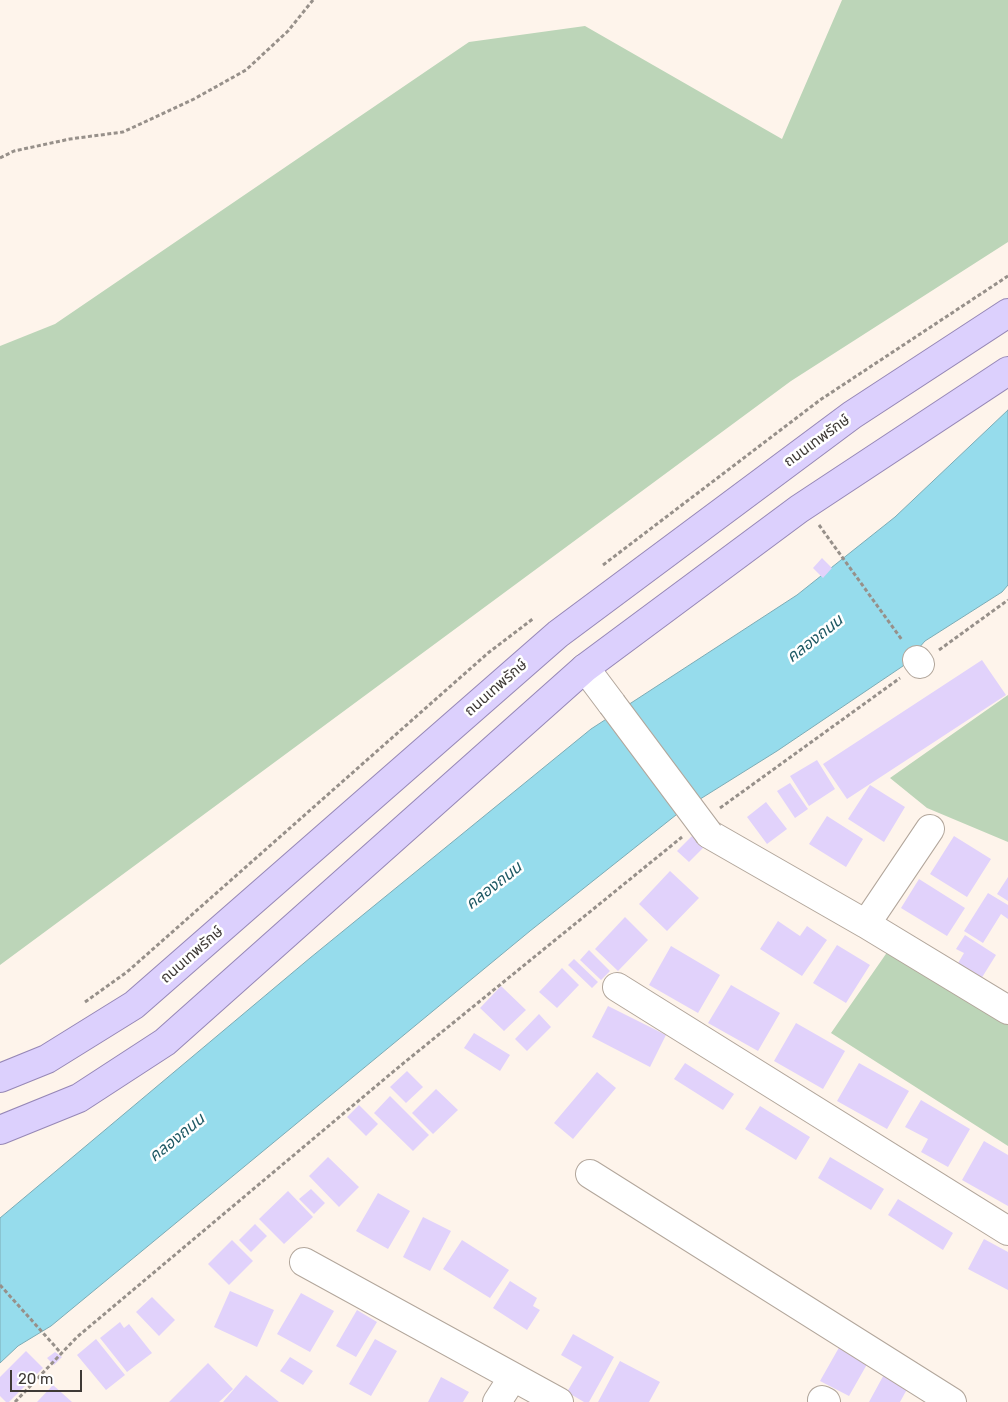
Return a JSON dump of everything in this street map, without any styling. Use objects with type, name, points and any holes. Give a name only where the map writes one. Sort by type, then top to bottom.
[{"type":"main road","name":"ถนนเทพรักษ์","points":[[0,1078],[47,1059],[134,1005],[558,634],[852,416],[1008,314]]},
{"type":"main road","points":[[0,1130],[79,1098],[165,1042],[585,668],[799,509],[1008,372]]},
{"type":"street","points":[[585,668],[612,704],[698,833],[866,924],[1008,1010]]},
{"type":"street","points":[[866,924],[930,829]]},
{"type":"street","points":[[617,987],[1008,1231]]},
{"type":"street","points":[[590,1174],[952,1402]]},
{"type":"street","points":[[304,1262],[558,1402]]},
{"type":"street","points":[[498,1402],[513,1377]]},
{"type":"path","points":[[0,158],[14,151],[70,139],[123,132],[194,99],[246,70],[288,31],[313,0]]},
{"type":"path","points":[[816,521],[919,662]]},
{"type":"path","points":[[719,809],[919,662],[1008,600]]},
{"type":"path","points":[[15,1402],[85,1330],[400,1066],[698,833]]},
{"type":"path","points":[[0,1284],[61,1353]]},
{"type":"green space","points":[[842,0],[1008,0],[1008,242],[791,381],[0,965],[0,346],[55,324],[469,42],[585,26],[782,139]]},
{"type":"green space","points":[[1008,695],[1008,842],[927,808],[890,778]]},
{"type":"green space","points":[[888,951],[1008,1022],[1008,1146],[831,1033]]},
{"type":"water","name":"คลองถนน","points":[[1008,410],[1008,585],[1002,592],[925,641],[903,666],[777,751],[681,811],[530,931],[51,1326],[18,1346],[0,1363],[0,1218],[310,958],[591,729],[797,595],[895,517]]},
{"type":"building","points":[[822,558],[832,568],[823,578],[813,568]]},
{"type":"building","points":[[982,660],[1006,695],[847,799],[823,764]]},
{"type":"building","points":[[817,760],[835,789],[809,806],[790,776]]},
{"type":"building","points":[[790,783],[808,809],[795,818],[777,791]]},
{"type":"building","points":[[870,785],[905,807],[884,842],[848,819]]},
{"type":"building","points":[[766,802],[787,829],[767,844],[747,817]]},
{"type":"building","points":[[827,816],[863,839],[846,867],[809,844]]},
{"type":"building","points":[[695,833],[707,844],[689,862],[677,851]]},
{"type":"building","points":[[954,836],[991,859],[967,897],[930,874]]},
{"type":"building","points":[[670,871],[699,898],[667,931],[639,904]]},
{"type":"building","points":[[1008,877],[1008,901],[997,894]]},
{"type":"building","points":[[919,879],[965,908],[947,936],[901,908]]},
{"type":"building","points":[[988,893],[1008,905],[1008,919],[1001,914],[983,943],[964,931]]},
{"type":"building","points":[[625,917],[648,940],[618,971],[595,949]]},
{"type":"building","points":[[778,921],[800,936],[807,926],[827,940],[802,976],[760,949]]},
{"type":"building","points":[[965,935],[996,955],[981,979],[957,965],[964,953],[956,949]]},
{"type":"building","points":[[837,945],[870,965],[846,1003],[813,983]]},
{"type":"building","points":[[671,946],[720,975],[698,1013],[649,985]]},
{"type":"building","points":[[589,950],[610,971],[601,980],[580,960]]},
{"type":"building","points":[[574,959],[598,982],[592,988],[568,965]]},
{"type":"building","points":[[562,968],[579,985],[557,1008],[539,992]]},
{"type":"building","points":[[731,985],[780,1013],[758,1051],[708,1023]]},
{"type":"building","points":[[501,986],[526,1010],[504,1031],[480,1008]]},
{"type":"building","points":[[608,1006],[666,1035],[650,1067],[592,1037]]},
{"type":"building","points":[[539,1014],[551,1027],[527,1051],[515,1039]]},
{"type":"building","points":[[796,1023],[845,1051],[823,1089],[774,1061]]},
{"type":"building","points":[[474,1033],[510,1055],[500,1071],[464,1048]]},
{"type":"building","points":[[685,1063],[734,1094],[723,1110],[674,1079]]},
{"type":"building","points":[[859,1063],[909,1091],[887,1129],[837,1101]]},
{"type":"building","points":[[407,1071],[423,1087],[406,1103],[390,1087]]},
{"type":"building","points":[[597,1072],[616,1088],[573,1139],[554,1123]]},
{"type":"building","points":[[436,1089],[458,1110],[433,1134],[412,1113]]},
{"type":"building","points":[[390,1096],[429,1135],[413,1151],[374,1113]]},
{"type":"building","points":[[921,1100],[970,1129],[948,1167],[921,1152],[928,1139],[905,1127]]},
{"type":"building","points":[[359,1105],[378,1124],[366,1136],[347,1117]]},
{"type":"building","points":[[760,1106],[810,1137],[796,1160],[745,1129]]},
{"type":"building","points":[[984,1141],[1008,1155],[1008,1206],[962,1180]]},
{"type":"building","points":[[328,1157],[359,1187],[339,1207],[309,1176]]},
{"type":"building","points":[[830,1157],[884,1189],[871,1210],[818,1178]]},
{"type":"building","points":[[311,1189],[325,1203],[314,1214],[299,1199]]},
{"type":"building","points":[[288,1191],[313,1217],[284,1244],[259,1219]]},
{"type":"building","points":[[378,1193],[410,1211],[388,1249],[356,1231]]},
{"type":"building","points":[[898,1199],[953,1233],[943,1250],[888,1215]]},
{"type":"building","points":[[423,1217],[451,1231],[430,1271],[403,1257]]},
{"type":"building","points":[[255,1224],[267,1236],[251,1252],[239,1240]]},
{"type":"building","points":[[984,1239],[1008,1252],[1008,1290],[968,1269]]},
{"type":"building","points":[[232,1240],[253,1261],[229,1285],[208,1264]]},
{"type":"building","points":[[462,1240],[509,1270],[490,1298],[443,1269]]},
{"type":"building","points":[[510,1281],[537,1298],[533,1306],[540,1310],[527,1330],[493,1308]]},
{"type":"building","points":[[230,1291],[274,1310],[257,1347],[214,1327]]},
{"type":"building","points":[[301,1293],[334,1311],[310,1352],[277,1334]]},
{"type":"building","points":[[152,1297],[175,1320],[159,1336],[136,1312]]},
{"type":"building","points":[[357,1310],[377,1322],[356,1357],[336,1346]]},
{"type":"building","points":[[120,1322],[124,1328],[129,1324],[152,1353],[127,1372],[100,1338]]},
{"type":"building","points":[[573,1334],[614,1357],[589,1402],[584,1402],[567,1392],[582,1367],[561,1355]]},
{"type":"building","points":[[96,1339],[125,1375],[106,1390],[77,1355]]},
{"type":"building","points":[[375,1339],[397,1351],[371,1396],[349,1384]]},
{"type":"building","points":[[841,1344],[870,1359],[849,1396],[820,1381]]},
{"type":"building","points":[[26,1351],[43,1368],[9,1402],[6,1402],[0,1396],[0,1377]]},
{"type":"building","points":[[55,1352],[62,1357],[54,1365],[47,1358]]},
{"type":"building","points":[[290,1357],[313,1371],[303,1385],[280,1371]]},
{"type":"building","points":[[620,1361],[660,1382],[649,1402],[598,1402]]},
{"type":"building","points":[[208,1363],[233,1389],[219,1402],[169,1402]]},
{"type":"building","points":[[887,1369],[911,1382],[900,1402],[869,1402]]},
{"type":"building","points":[[246,1375],[279,1402],[223,1402]]},
{"type":"building","points":[[441,1377],[469,1392],[463,1402],[428,1402]]},
{"type":"building","points":[[53,1385],[72,1402],[37,1402]]}]
